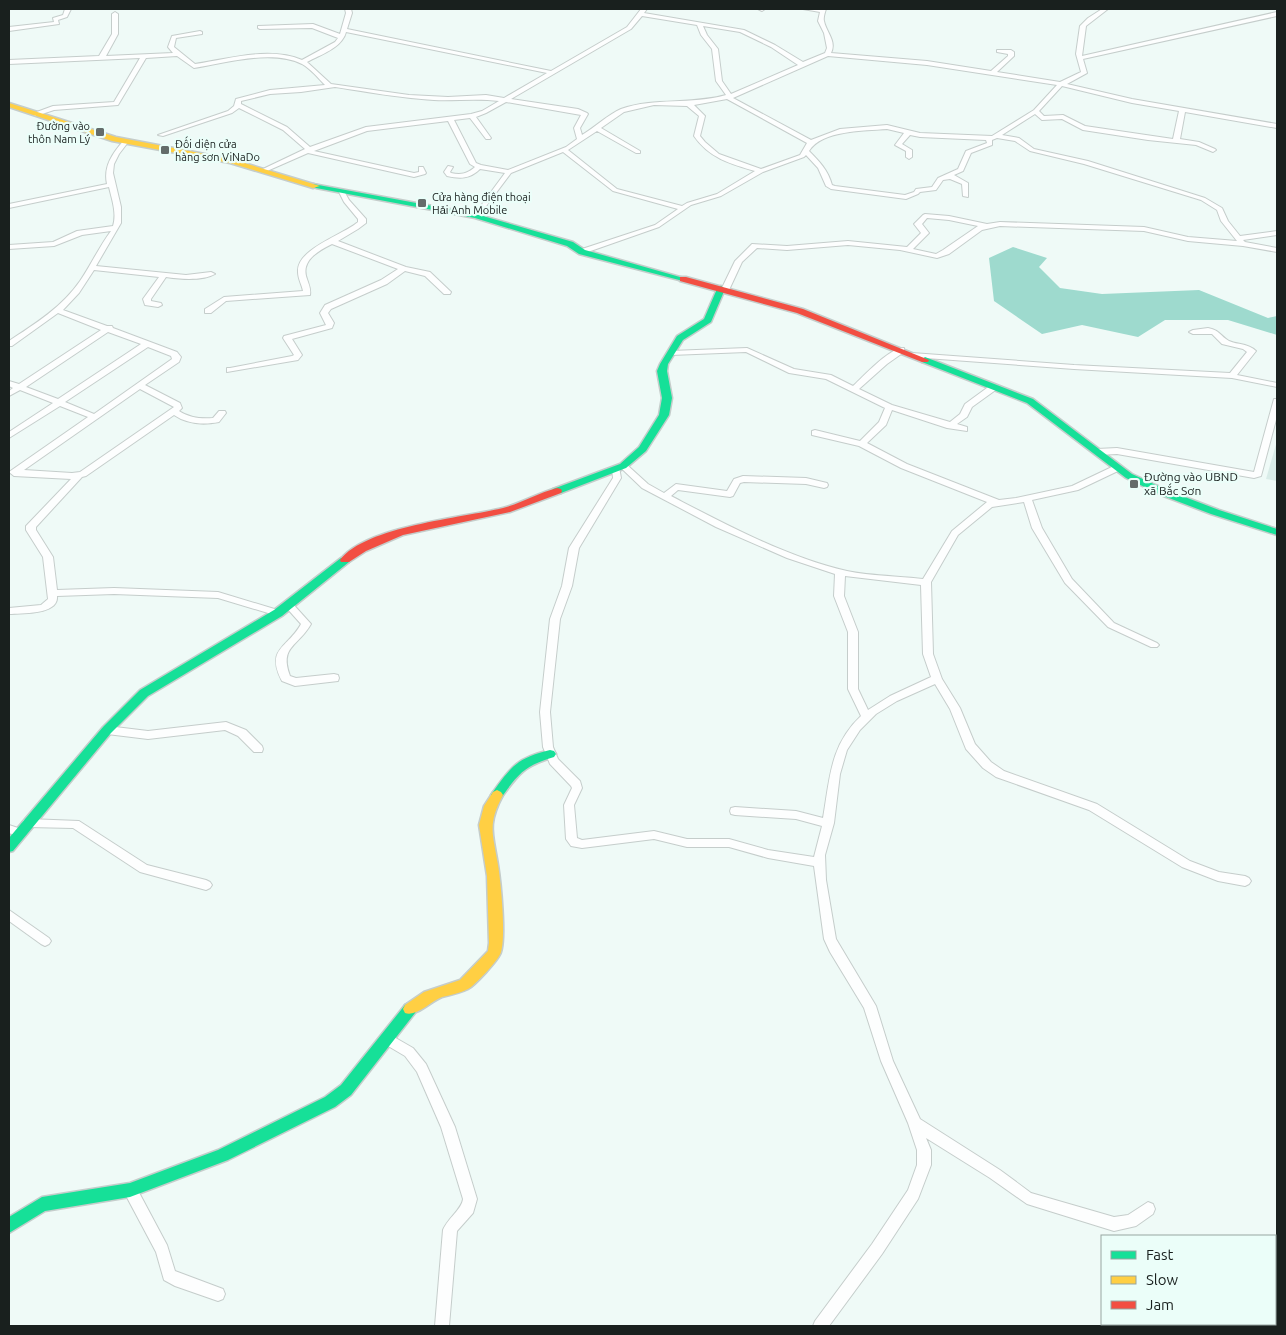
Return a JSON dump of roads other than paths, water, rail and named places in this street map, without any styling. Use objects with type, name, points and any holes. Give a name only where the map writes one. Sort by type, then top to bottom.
[{"type":"street","points":[[9,30],[57,22],[55,19],[65,16],[68,9]]},
{"type":"street","points":[[303,62],[337,43],[342,37],[349,9]]},
{"type":"street","points":[[806,9],[823,10],[821,21],[827,34],[830,48],[827,54]]},
{"type":"street","points":[[582,252],[651,228],[693,202],[724,193],[761,171],[802,156],[811,142],[840,131],[855,128],[887,128],[908,133],[989,139],[997,136],[1036,111],[1061,84],[1085,72],[1080,58],[1084,24],[1105,9]]},
{"type":"street","points":[[1264,9],[1276,13]]},
{"type":"street","points":[[265,170],[308,150],[366,129],[472,116],[484,112],[550,72],[629,28],[643,11],[742,31],[757,36],[803,65]]},
{"type":"street","points":[[1080,58],[1254,21],[1276,13]]},
{"type":"street","points":[[102,57],[114,34],[116,14]]},
{"type":"street","points":[[700,24],[704,35],[714,48],[719,81],[728,97],[811,142]]},
{"type":"street","points":[[260,27],[313,26],[342,37]]},
{"type":"street","points":[[344,30],[550,72]]},
{"type":"street","points":[[200,33],[174,37],[171,47],[194,66],[265,56],[287,58],[303,62],[329,85]]},
{"type":"street","points":[[992,74],[1011,56],[1011,52],[1000,51]]},
{"type":"street","points":[[9,62],[178,54]]},
{"type":"street","points":[[450,119],[471,161],[478,167],[509,172],[564,150],[622,111],[641,105],[662,102],[689,104],[728,97],[827,54],[918,62],[1061,84],[1132,101],[1277,126]]},
{"type":"street","points":[[36,114],[53,108],[116,104],[144,56]]},
{"type":"street","points":[[161,135],[230,112],[238,105],[238,100],[257,94],[329,85],[357,86],[418,98],[448,100],[480,97],[583,113],[585,116],[577,128],[580,138]]},
{"type":"street","points":[[689,104],[702,116],[697,130],[698,136],[705,148],[721,157],[761,171]]},
{"type":"street","points":[[9,105],[126,141],[216,158],[342,192],[476,216],[570,244],[582,252],[800,311],[1038,405],[1117,468],[1166,493],[1215,512],[1277,532]]},
{"type":"street","points":[[238,105],[271,121],[284,125],[295,134],[308,150],[414,175],[422,173],[420,168]]},
{"type":"street","points":[[1176,142],[1182,110]]},
{"type":"street","points":[[1036,111],[1042,118],[1063,117],[1083,128],[1176,142],[1197,143],[1213,150]]},
{"type":"street","points":[[472,116],[488,138]]},
{"type":"street","points":[[596,128],[638,152]]},
{"type":"street","points":[[908,133],[898,145],[910,150],[909,157]]},
{"type":"street","points":[[997,136],[1017,139],[1032,150],[1086,162],[1203,198],[1217,206],[1225,221],[1241,241]]},
{"type":"street","points":[[806,152],[822,166],[827,176],[828,186],[906,197],[916,193],[918,190],[934,189],[940,179],[961,170],[968,152],[990,144],[989,139]]},
{"type":"street","points":[[9,344],[59,311],[78,290],[104,244],[116,228],[119,217],[108,178],[112,161],[126,141]]},
{"type":"street","points":[[564,150],[615,190],[683,208]]},
{"type":"street","points":[[450,167],[447,172],[449,175],[465,178],[471,175],[478,167]]},
{"type":"street","points":[[476,216],[509,172]]},
{"type":"street","points":[[948,176],[964,183],[966,196]]},
{"type":"street","points":[[9,206],[110,185]]},
{"type":"street","points":[[208,311],[224,299],[307,293],[301,270],[303,264],[310,256],[362,222],[362,219],[346,200],[342,192]]},
{"type":"street","points":[[908,250],[925,233],[918,224],[924,216],[949,218],[985,226],[1000,224],[1144,229],[1188,240],[1241,241],[1277,250]]},
{"type":"street","points":[[9,846],[19,828],[107,730],[154,686],[231,643],[278,613],[358,550],[384,536],[410,528],[501,512],[619,468],[643,448],[664,415],[667,398],[662,368],[680,338],[708,320],[739,262],[755,246],[787,248],[840,243],[908,250],[925,255],[942,254],[985,226]]},
{"type":"street","points":[[9,248],[54,244],[80,233],[116,228]]},
{"type":"street","points":[[1241,241],[1277,233]]},
{"type":"street","points":[[332,241],[404,269],[431,277],[447,292]]},
{"type":"street","points":[[91,268],[186,277],[211,274]]},
{"type":"street","points":[[230,370],[295,358],[298,355],[287,338],[329,326],[330,323],[324,312],[328,307],[384,282],[404,269]]},
{"type":"street","points":[[158,305],[148,303],[146,299],[164,275]]},
{"type":"street","points":[[11,472],[140,386],[176,360],[177,357],[148,343],[59,311]]},
{"type":"street","points":[[9,394],[109,328]]},
{"type":"street","points":[[1193,332],[1216,332],[1221,335],[1225,342],[1246,347],[1252,351],[1232,376]]},
{"type":"street","points":[[9,436],[148,343]]},
{"type":"street","points":[[671,353],[747,350],[786,369],[822,375],[889,407],[964,429]]},
{"type":"street","points":[[854,390],[884,362],[907,352],[1074,367],[1232,376],[1277,385]]},
{"type":"street","points":[[9,382],[95,417]]},
{"type":"street","points":[[11,472],[78,476],[89,472],[174,412],[177,405],[140,386]]},
{"type":"street","points":[[950,426],[964,415],[968,406],[994,387]]},
{"type":"street","points":[[1097,452],[1117,451],[1254,475],[1258,474],[1277,401]]},
{"type":"street","points":[[862,444],[880,426],[889,407]]},
{"type":"street","points":[[174,412],[183,417],[203,421],[216,420],[222,413]]},
{"type":"street","points":[[815,433],[862,444],[904,466],[996,502]]},
{"type":"street","points":[[619,468],[664,497],[719,525],[790,556],[840,573],[926,582]]},
{"type":"street","points":[[619,468],[617,478],[574,548],[568,586],[555,619],[545,712],[550,754],[577,788],[569,804],[572,839],[575,843],[654,836],[686,843],[729,843],[768,854],[819,862]]},
{"type":"street","points":[[1117,468],[1075,488],[1027,499],[996,502],[984,507],[955,533],[926,582],[928,654],[937,679],[955,708],[970,746],[986,765],[1000,774],[1093,807],[1186,864],[1218,876],[1244,881]]},
{"type":"street","points":[[9,611],[44,608],[53,600],[48,557],[31,530],[31,526],[78,476]]},
{"type":"street","points":[[664,497],[676,487],[730,494],[737,481],[743,479],[806,481],[824,485]]},
{"type":"street","points":[[1027,499],[1037,528],[1068,581],[1111,625],[1154,645]]},
{"type":"street","points":[[840,573],[839,596],[853,632],[853,689],[867,716]]},
{"type":"street","points":[[52,593],[114,591],[218,595],[278,613]]},
{"type":"street","points":[[289,605],[306,624],[280,653],[279,661],[286,678],[295,682],[334,678]]},
{"type":"street","points":[[820,1326],[877,1249],[920,1179],[924,1165],[924,1150],[915,1123],[887,1061],[870,1006],[834,948],[819,862],[828,823],[835,768],[850,734],[867,716],[904,694],[937,679]]},
{"type":"street","points":[[107,730],[142,735],[226,726],[242,732],[258,749]]},
{"type":"street","points":[[9,1226],[42,1204],[130,1190],[223,1155],[282,1124],[330,1102],[346,1090],[420,1000],[465,984],[494,953],[496,943],[493,874],[484,838],[488,808],[518,766],[530,759],[550,754]]},
{"type":"street","points":[[735,810],[796,815],[828,823]]},
{"type":"street","points":[[19,828],[75,824],[144,869],[206,885]]},
{"type":"street","points":[[9,915],[45,941]]},
{"type":"street","points":[[387,1039],[409,1052],[422,1068],[448,1127],[470,1199],[468,1211],[456,1220],[450,1230],[442,1326]]},
{"type":"street","points":[[915,1123],[995,1174],[1027,1198],[1114,1224],[1130,1222],[1148,1209]]},
{"type":"street","points":[[130,1190],[162,1250],[169,1275],[175,1279],[218,1294]]},
{"type":"place","name":"Đường vào thôn Nam Lý","points":[[100,132]]},
{"type":"place","name":"Đối diện cửa hàng sơn ViNaDo","points":[[165,150]]},
{"type":"place","name":"Cửa hàng điện thoại Hải Anh Mobile","points":[[422,203]]},
{"type":"place","name":"Đường vào UBND xã Bắc Sơn","points":[[1134,484]]}]
